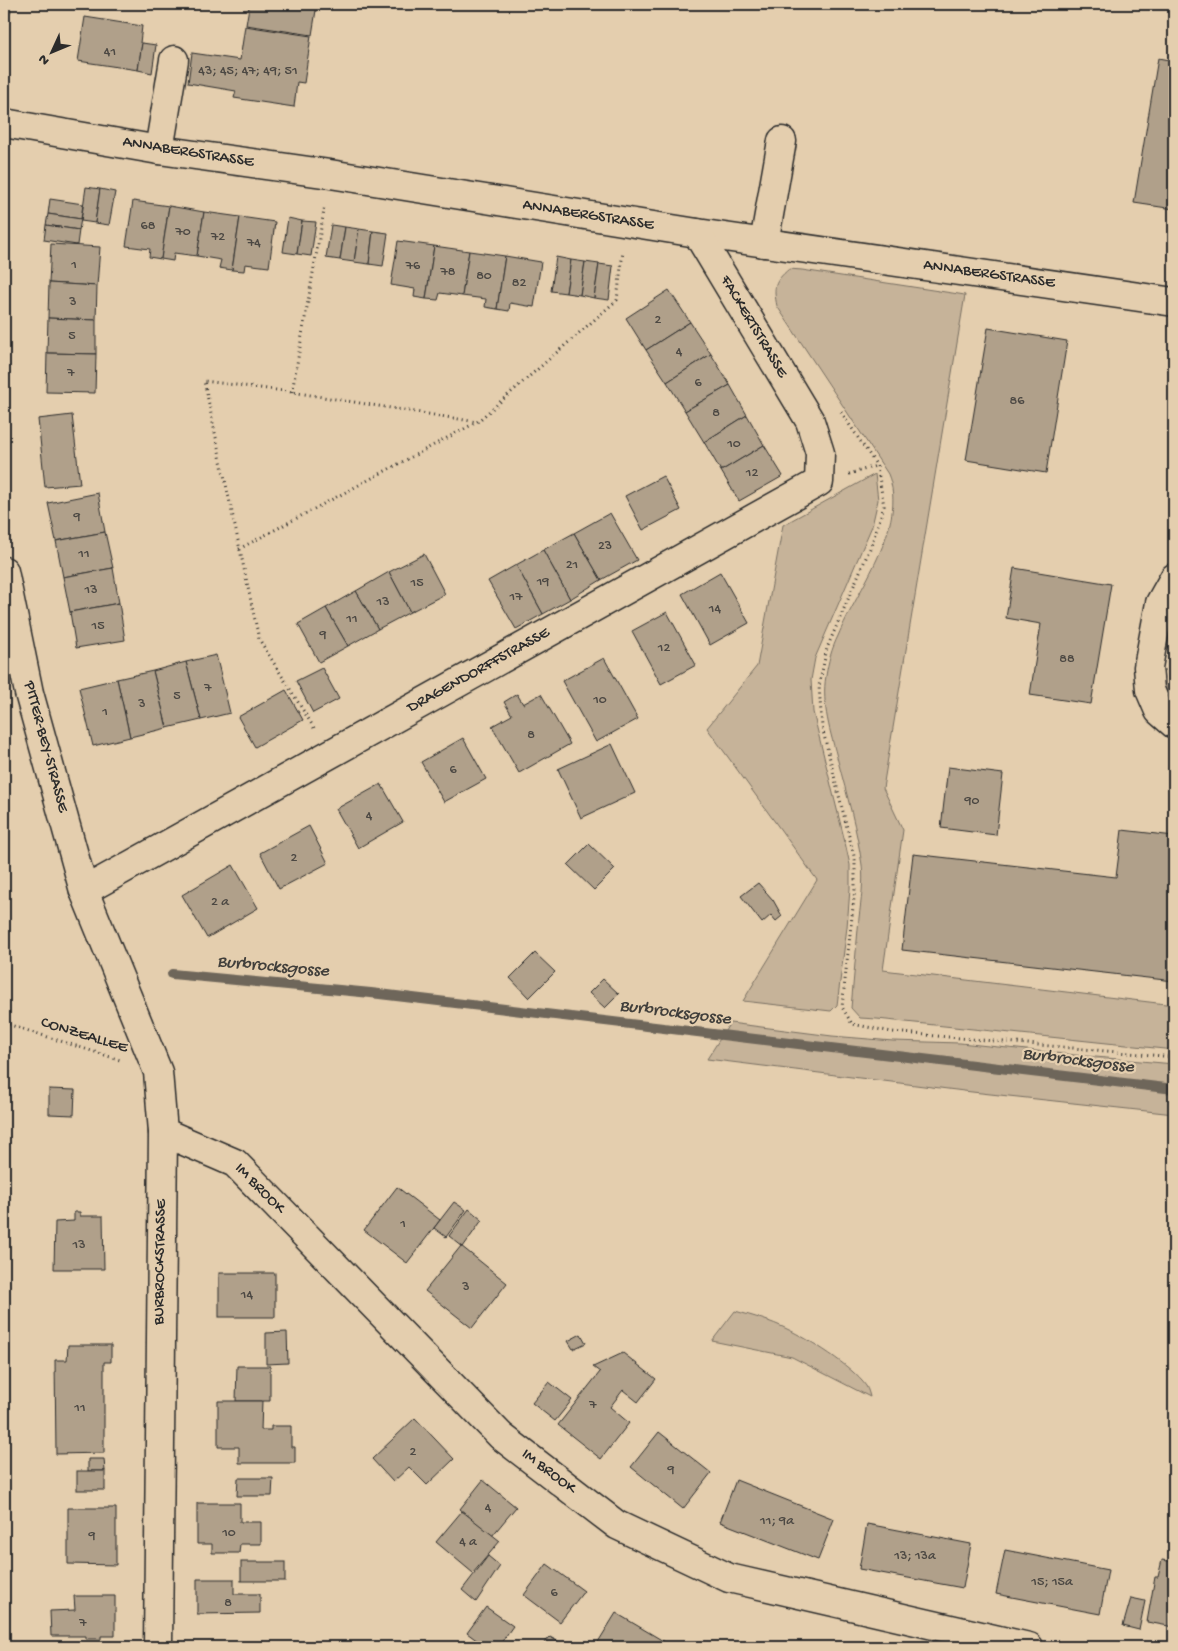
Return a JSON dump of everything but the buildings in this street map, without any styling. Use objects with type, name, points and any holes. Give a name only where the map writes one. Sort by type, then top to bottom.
[{"type":"street","points":[[159,150],[174,60]]},
{"type":"street","name":"ANNABERGSTRASSE","points":[[4,123],[159,150],[330,174],[697,233],[1174,302]]},
{"type":"street","points":[[764,243],[782,141]]},
{"type":"street","name":"FACKERTSTRASSE","points":[[697,233],[810,420]]},
{"type":"street","name":"DRAGENDORFFSTRASSE","points":[[84,891],[819,482],[820,453],[810,420]]},
{"type":"street","name":"PITTER-BEY-STRASSE","points":[[4,571],[29,693],[84,891]]},
{"type":"street","points":[[1174,578],[1160,603],[1148,667],[1150,690],[1159,711],[1174,724]]},
{"type":"street","name":"BURBROCKSTRASSE","points":[[84,891],[158,1072],[162,1132],[158,1647]]},
{"type":"street","name":"IM BROOK","points":[[162,1132],[235,1163],[501,1436],[617,1525],[729,1578],[1029,1647]]},
{"type":"path","points":[[292,392],[330,174]]},
{"type":"path","points":[[240,549],[477,422],[617,300],[626,222]]},
{"type":"path","points":[[330,755],[259,639],[204,381],[292,392],[477,422]]},
{"type":"path","points":[[871,546],[826,648],[819,686],[822,727],[855,860],[855,889],[842,1007],[852,1024],[892,1032],[1174,1057]]},
{"type":"path","name":"CONZEALLEE","points":[[4,1023],[158,1072]]},
{"type":"shaded area","points":[[789,269],[965,295],[883,788],[903,830],[883,970],[1174,1005],[1174,1050],[860,1018],[851,1008],[863,871],[855,826],[832,740],[826,708],[825,687],[830,655],[834,645],[846,618],[868,578],[886,536],[892,514],[893,494],[888,474],[777,306],[776,285]]},
{"type":"shaded area","points":[[875,474],[878,500],[872,526],[815,658],[811,680],[813,712],[850,865],[847,927],[837,1005],[831,1011],[743,1001],[817,880],[707,728],[757,666],[783,525]]},
{"type":"shaded area","points":[[1166,669],[1174,671],[1174,706],[1166,688]]},
{"type":"shaded area","points":[[730,1023],[832,1036],[893,1041],[960,1043],[1174,1064],[1174,1114],[972,1092],[707,1059]]},
{"type":"shaded area","points":[[735,1311],[781,1326],[818,1346],[851,1370],[867,1387],[870,1397],[792,1357],[712,1341]]},
{"type":"waterway","name":"Burbrocksgosse","points":[[172,974],[371,993],[1174,1089]]}]
